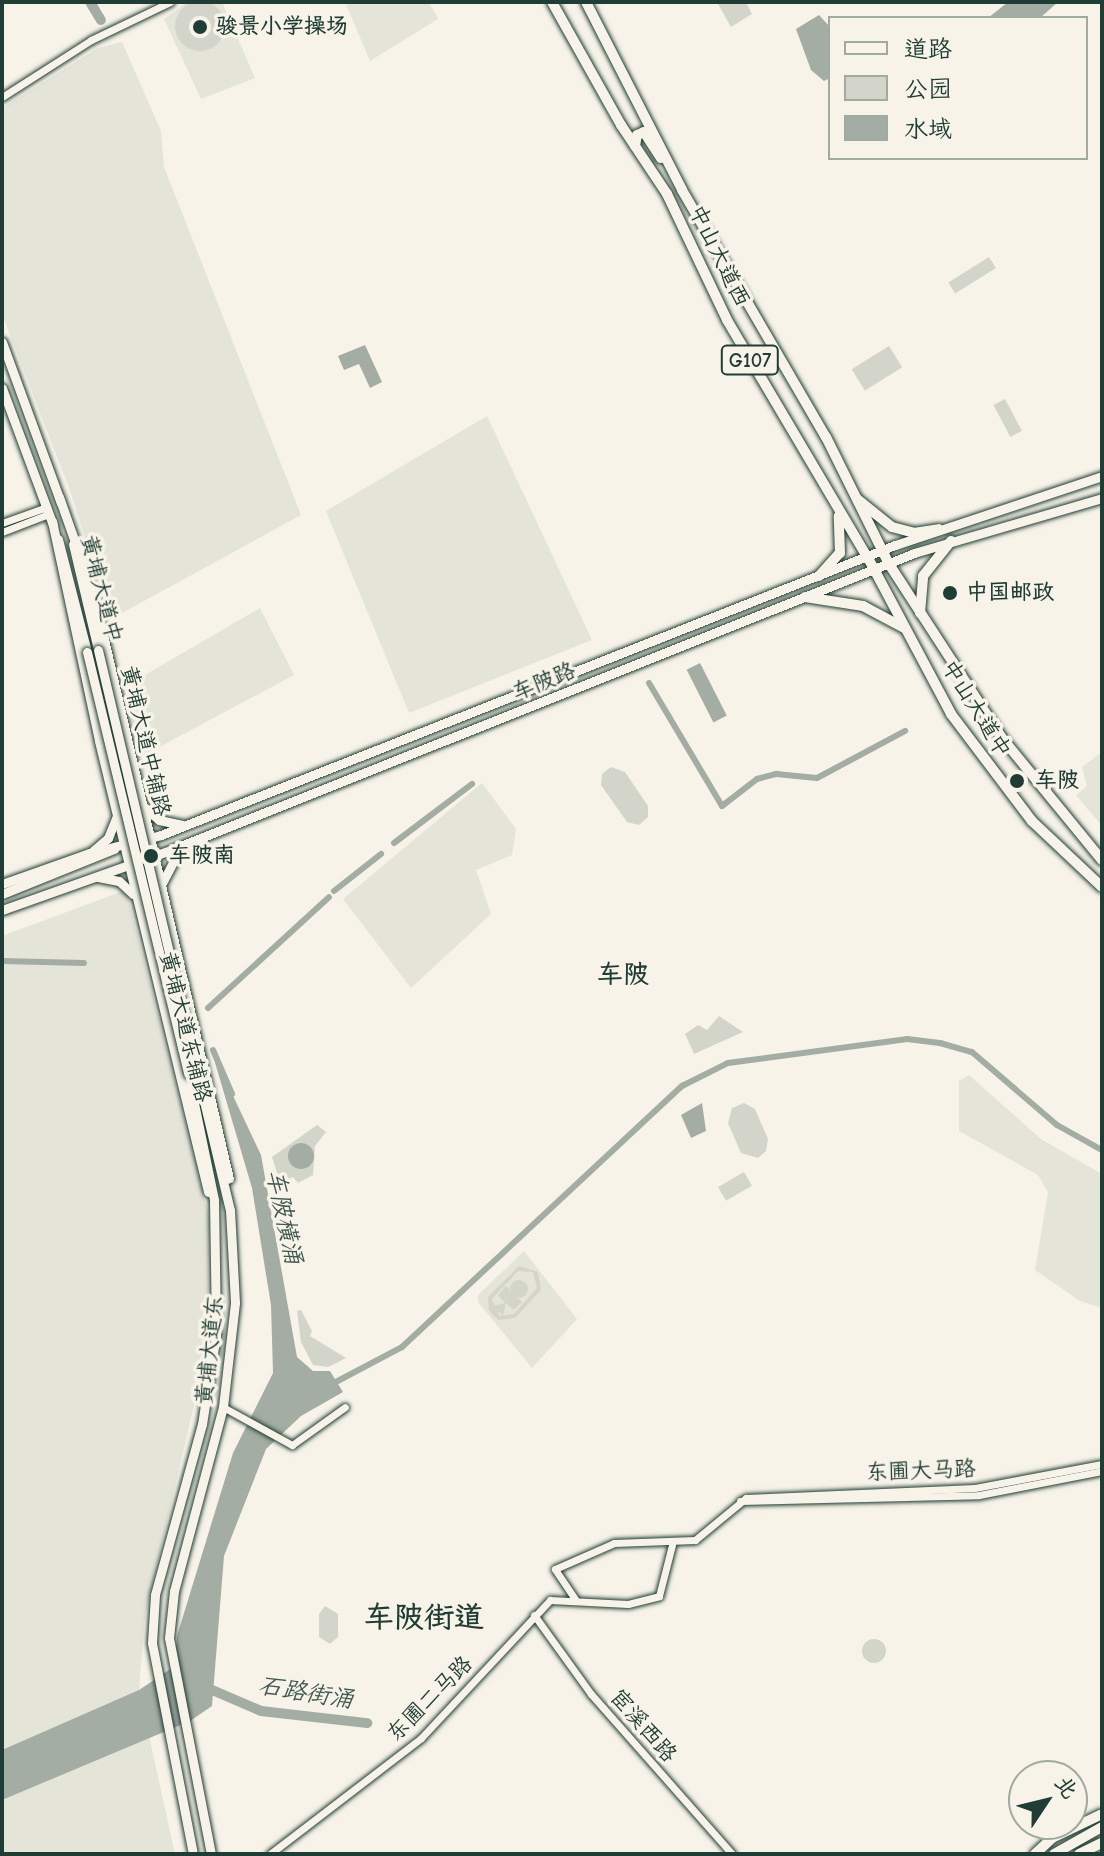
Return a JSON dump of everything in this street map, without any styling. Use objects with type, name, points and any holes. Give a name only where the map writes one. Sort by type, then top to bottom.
[{"type":"highway","name":"中山大道西","points":[[552,2],[687,232],[736,335],[874,569]]},
{"type":"highway","name":"中山大道西","points":[[586,2],[674,175],[751,301],[881,551]]},
{"type":"highway","points":[[635,146],[637,135],[646,133],[674,175]]},
{"type":"highway","points":[[846,483],[861,504],[892,527],[914,533],[939,529]]},
{"type":"highway","points":[[819,576],[842,546],[833,499]]},
{"type":"highway","points":[[854,535],[864,535],[868,528]]},
{"type":"highway","points":[[920,615],[923,576],[951,541]]},
{"type":"highway","name":"中山大道中","points":[[881,551],[920,615],[1015,755],[1102,860]]},
{"type":"highway","name":"中山大道中","points":[[874,569],[951,714],[993,773],[1059,850],[1102,887]]},
{"type":"highway","points":[[887,594],[894,587],[904,590]]},
{"type":"highway","points":[[805,597],[863,606],[907,630]]},
{"type":"highway","points":[[1035,1854],[1102,1811]]},
{"type":"highway","points":[[1054,1854],[1098,1827]]},
{"type":"highway","points":[[1079,1854],[1102,1843]]},
{"type":"main road","name":"黄埔大道中","points":[[2,342],[59,497],[138,852]]},
{"type":"main road","points":[[2,387],[13,387],[16,378]]},
{"type":"main road","name":"黄埔大道中","points":[[2,387],[49,514],[92,651]]},
{"type":"main road","points":[[23,440],[28,432],[37,434]]},
{"type":"main road","name":"车陂路","points":[[2,884],[89,853],[149,839],[881,551],[1102,476]]},
{"type":"main road","points":[[1077,483],[1089,491],[1083,504]]},
{"type":"main road","name":"黄埔大道中辅路","points":[[59,497],[90,580],[153,856]]},
{"type":"main road","name":"车陂路","points":[[3,909],[184,845],[874,569],[951,541],[1102,498]]},
{"type":"main road","name":"黄埔大道中辅路","points":[[49,514],[116,815],[119,848]]},
{"type":"main road","points":[[630,648],[627,659],[637,665]]},
{"type":"main road","points":[[597,661],[607,667],[603,678]]},
{"type":"main road","points":[[100,749],[115,754],[127,744]]},
{"type":"main road","points":[[111,794],[126,798],[137,788]]},
{"type":"main road","points":[[140,800],[159,820],[188,824],[188,834],[196,840]]},
{"type":"main road","points":[[89,853],[108,838],[116,815]]},
{"type":"main road","points":[[161,888],[168,864],[184,845]]},
{"type":"main road","points":[[2,894],[119,848]]},
{"type":"main road","name":"黄埔大道东辅路","points":[[119,848],[128,864],[215,1214]]},
{"type":"main road","name":"黄埔大道东","points":[[138,852],[192,1073],[230,1210],[234,1311],[227,1389],[174,1591],[170,1668],[211,1854]]},
{"type":"main road","name":"黄埔大道东辅路","points":[[153,856],[223,1144],[230,1210]]},
{"type":"main road","points":[[91,877],[119,881],[138,907],[150,900],[164,903]]},
{"type":"main road","points":[[2,878],[15,880]]},
{"type":"main road","points":[[146,938],[158,929],[172,932]]},
{"type":"main road","name":"黄埔大道东","points":[[192,1073],[215,1214],[217,1310],[210,1387],[155,1595],[154,1675],[193,1854]]},
{"type":"main road","points":[[217,1310],[225,1318],[234,1311]]},
{"type":"main road","points":[[210,1387],[220,1380],[227,1389]]},
{"type":"street","points":[[2,97],[91,40],[170,2]]},
{"type":"street","points":[[2,523],[49,514]]},
{"type":"street","points":[[2,532],[49,514]]},
{"type":"street","points":[[223,1407],[292,1445],[345,1407]]},
{"type":"street","name":"东圃大马路","points":[[740,1501],[975,1488],[1102,1464]]},
{"type":"street","name":"东圃大马路","points":[[740,1501],[979,1495],[1102,1471]]},
{"type":"street","points":[[575,1599],[555,1569],[614,1543],[672,1545],[702,1537],[740,1501]]},
{"type":"street","name":"东圃二马路","points":[[270,1854],[415,1744],[534,1615],[555,1598],[620,1604],[655,1598],[664,1589],[672,1545]]},
{"type":"street","name":"宦溪西路","points":[[534,1615],[585,1687],[732,1854]]},
{"type":"shaded area","points":[[187,2],[222,2],[255,78],[201,99],[164,19]]},
{"type":"shaded area","points":[[345,2],[429,2],[438,19],[370,61]]},
{"type":"shaded area","points":[[122,42],[161,131],[164,167],[301,515],[111,619],[71,493],[2,314],[2,108],[98,48]]},
{"type":"shaded area","points":[[487,416],[592,640],[409,713],[326,511]]},
{"type":"shaded area","points":[[260,608],[294,675],[139,758],[126,686]]},
{"type":"shaded area","points":[[1102,752],[1102,826],[1076,795],[1087,786],[1082,767]]},
{"type":"shaded area","points":[[482,783],[516,829],[512,855],[476,870],[491,914],[411,988],[343,899]]},
{"type":"shaded area","points":[[126,890],[209,1217],[207,1349],[145,1616],[139,1690],[175,1854],[2,1854],[2,936]]},
{"type":"shaded area","points":[[969,1075],[1041,1139],[1102,1174],[1102,1308],[1080,1301],[1035,1270],[1048,1192],[1038,1175],[959,1131],[959,1081]]},
{"type":"shaded area","points":[[524,1251],[577,1319],[532,1368],[478,1302],[478,1295]]},
{"type":"green space","name":"骏景小学操场","points":[[200,1],[218,8],[225,26],[218,44],[200,51],[182,44],[175,26],[182,8]]},
{"type":"green space","points":[[746,2],[752,14],[731,27],[718,4]]},
{"type":"green space","points":[[989,257],[996,268],[955,293],[948,282]]},
{"type":"green space","points":[[889,346],[902,367],[865,391],[852,369]]},
{"type":"green space","points":[[1005,399],[1022,431],[1010,437],[994,405]]},
{"type":"green space","points":[[611,767],[625,772],[648,806],[648,817],[639,825],[627,822],[601,785],[602,774]]},
{"type":"green space","points":[[719,1016],[743,1032],[694,1054],[685,1034],[698,1025],[707,1030]]},
{"type":"green space","points":[[744,1103],[755,1109],[768,1139],[766,1151],[758,1158],[741,1153],[728,1123],[732,1108]]},
{"type":"green space","points":[[317,1125],[326,1132],[315,1146],[313,1175],[298,1183],[293,1177],[280,1182],[272,1157]]},
{"type":"green space","points":[[744,1172],[752,1186],[726,1201],[718,1187]]},
{"type":"green space","points":[[519,1266],[538,1272],[541,1290],[515,1318],[498,1320],[489,1311],[488,1297]],"holes":[[[518,1271],[533,1272],[537,1288],[514,1314],[500,1316],[492,1299]]]},
{"type":"green space","points":[[515,1280],[523,1280],[528,1289],[526,1296],[515,1298],[510,1293],[510,1285]]},
{"type":"green space","points":[[506,1286],[522,1302],[514,1310],[506,1303],[503,1316],[493,1306],[505,1303],[498,1295]]},
{"type":"green space","points":[[301,1310],[312,1331],[310,1336],[346,1358],[328,1367],[313,1365],[301,1342],[297,1311]]},
{"type":"green space","points":[[325,1606],[338,1614],[338,1637],[330,1644],[319,1637],[319,1614]]},
{"type":"green space","points":[[874,1639],[882,1643],[886,1651],[882,1659],[874,1663],[866,1659],[862,1651],[866,1643]]},
{"type":"water","points":[[1008,2],[1058,2],[1042,16],[990,16]]},
{"type":"water","points":[[819,15],[828,25],[828,79],[824,81],[811,70],[796,29]]},
{"type":"water","points":[[365,345],[382,382],[370,388],[359,364],[344,370],[338,356]]},
{"type":"water","points":[[700,663],[727,716],[713,722],[687,670]]},
{"type":"water","points":[[211,1049],[261,1155],[297,1357],[313,1371],[330,1371],[343,1392],[301,1416],[266,1449],[224,1556],[212,1706],[190,1721],[2,1800],[2,1750],[139,1690],[175,1666],[177,1636],[233,1453],[273,1373],[271,1305],[252,1188]]},
{"type":"water","points":[[702,1103],[706,1131],[691,1138],[681,1115]]},
{"type":"water","points":[[301,1143],[310,1147],[314,1156],[310,1165],[301,1169],[292,1165],[288,1156],[292,1147]]},
{"type":"waterway","points":[[90,2],[101,20]]},
{"type":"waterway","name":"车陂横涌","points":[[649,683],[722,806],[757,779],[776,774],[817,778],[905,731]]},
{"type":"waterway","name":"车陂横涌","points":[[394,843],[472,784]]},
{"type":"waterway","name":"车陂横涌","points":[[334,891],[381,854]]},
{"type":"waterway","name":"车陂横涌","points":[[208,1008],[329,897]]},
{"type":"waterway","points":[[2,961],[84,963]]},
{"type":"waterway","points":[[332,1384],[402,1347],[682,1086],[728,1063],[907,1039],[940,1043],[972,1052],[1057,1125],[1102,1150]]},
{"type":"waterway","name":"车陂横涌","points":[[213,1050],[232,1094]]},
{"type":"waterway","name":"石路街涌","points":[[203,1686],[261,1711],[367,1723]]},
{"type":"place","name":"骏景小学操场","points":[[200,27]]},
{"type":"place","name":"中国邮政","points":[[950,593]]},
{"type":"place","name":"车陂","points":[[1017,781]]},
{"type":"place","name":"车陂南","points":[[151,856]]},
{"type":"district","name":"车陂","points":[[623,976]]},
{"type":"district","name":"车陂街道","points":[[424,1618]]}]
